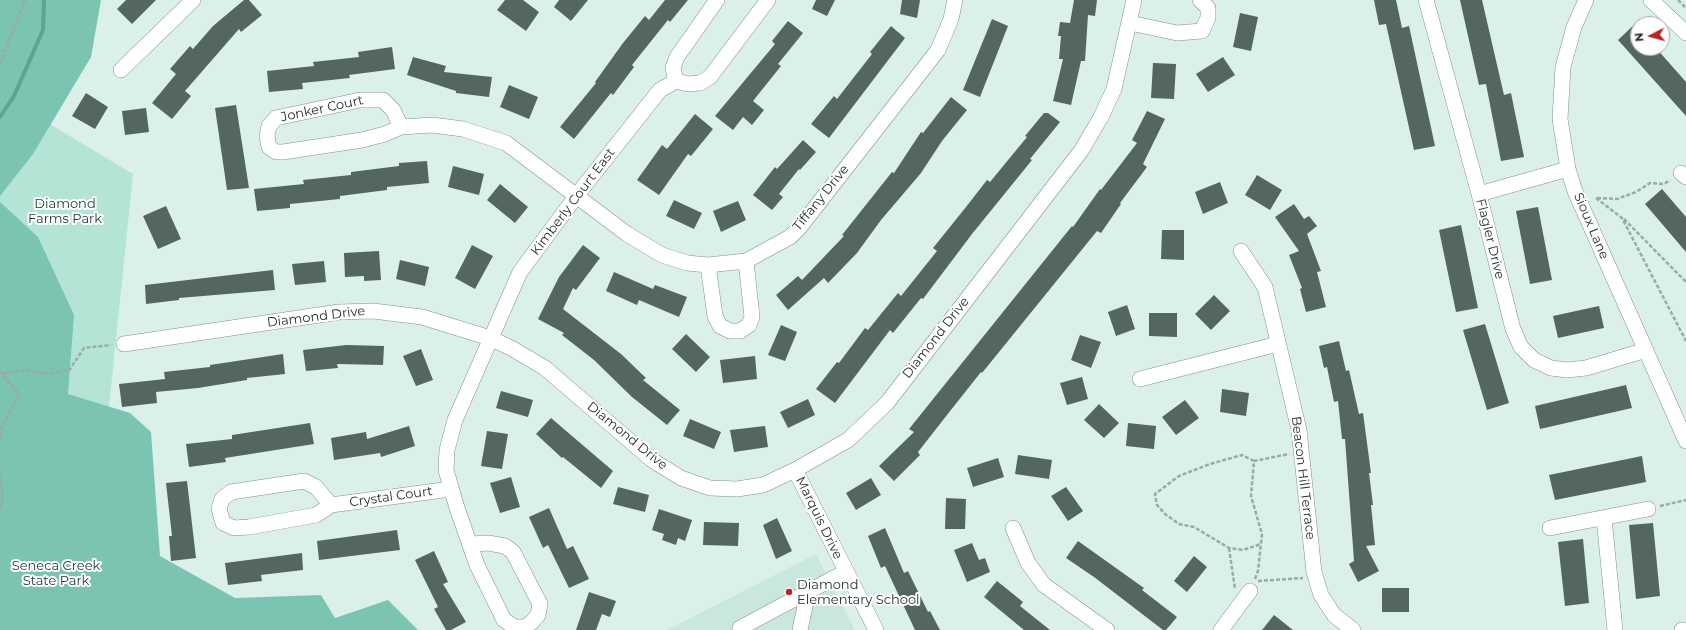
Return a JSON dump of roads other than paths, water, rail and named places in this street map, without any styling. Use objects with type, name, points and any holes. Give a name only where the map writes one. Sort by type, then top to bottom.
[{"type":"street","points":[[122,70],[193,0]]},
{"type":"street","points":[[717,0],[677,57],[673,68],[676,81],[688,84],[700,83],[710,78],[768,0]]},
{"type":"street","name":"Tiffany Drive","points":[[576,196],[627,234],[662,255],[687,263],[708,265],[746,260],[790,237],[800,227],[938,50],[951,19],[956,0]]},
{"type":"street","name":"Diamond Drive","points":[[124,344],[339,312],[373,311],[422,317],[490,338],[511,348],[545,368],[652,460],[681,478],[710,488],[737,489],[763,485],[795,470],[848,440],[886,403],[1081,150],[1102,117],[1114,89],[1134,0]]},
{"type":"street","points":[[1130,23],[1177,33],[1202,31],[1208,18],[1208,8],[1200,0]]},
{"type":"street","name":"Flagler Drive","points":[[1426,0],[1479,194],[1513,329],[1521,347],[1534,360],[1551,368],[1567,370],[1586,368],[1646,350]]},
{"type":"street","name":"Sioux Lane","points":[[1586,0],[1574,27],[1563,67],[1560,119],[1568,169],[1575,190],[1686,440]]},
{"type":"street","points":[[1651,0],[1686,33]]},
{"type":"street","name":"Kimberly Court East","points":[[470,544],[488,543],[505,546],[513,552],[540,604],[538,615],[532,622],[525,627],[516,627],[504,620],[477,565],[451,489],[446,470],[447,450],[455,420],[520,272],[576,196],[660,90],[676,81]]},
{"type":"street","name":"Jonker Court","points":[[401,127],[393,110],[383,100],[360,100],[276,118],[268,126],[267,136],[269,146],[276,152],[282,152],[362,140],[385,134],[401,127],[432,125],[463,129],[506,143],[576,196]]},
{"type":"street","points":[[1479,194],[1568,169]]},
{"type":"street","name":"Beacon Hill Terrace","points":[[1241,251],[1265,287],[1299,430],[1315,577],[1322,595],[1334,615],[1353,630]]},
{"type":"street","points":[[708,265],[715,316],[720,326],[730,331],[740,331],[749,325],[752,317],[746,260]]},
{"type":"street","points":[[1140,379],[1278,344]]},
{"type":"street","name":"Marquis Drive","points":[[795,470],[845,572],[876,630]]},
{"type":"street","name":"Crystal Court","points":[[332,505],[316,487],[304,481],[231,492],[222,499],[218,509],[223,523],[234,528],[250,527],[316,514],[332,505],[451,489]]},
{"type":"street","points":[[1550,528],[1648,509]]},
{"type":"street","points":[[1604,518],[1615,630]]},
{"type":"street","points":[[1013,528],[1028,563],[1044,585],[1107,630]]},
{"type":"street","points":[[741,630],[740,628],[845,572]]},
{"type":"street","points":[[1221,630],[1250,591]]},
{"type":"street","points":[[800,630],[808,592]]},
{"type":"waterway","points":[[0,117],[14,96],[43,30],[44,0]]},
{"type":"place","name":"Diamond Elementary School","points":[[789,592]]},
{"type":"park label","name":"Diamond Farms Park","points":[[65,212]]},
{"type":"park label","name":"Seneca Creek State Park","points":[[56,574]]}]
